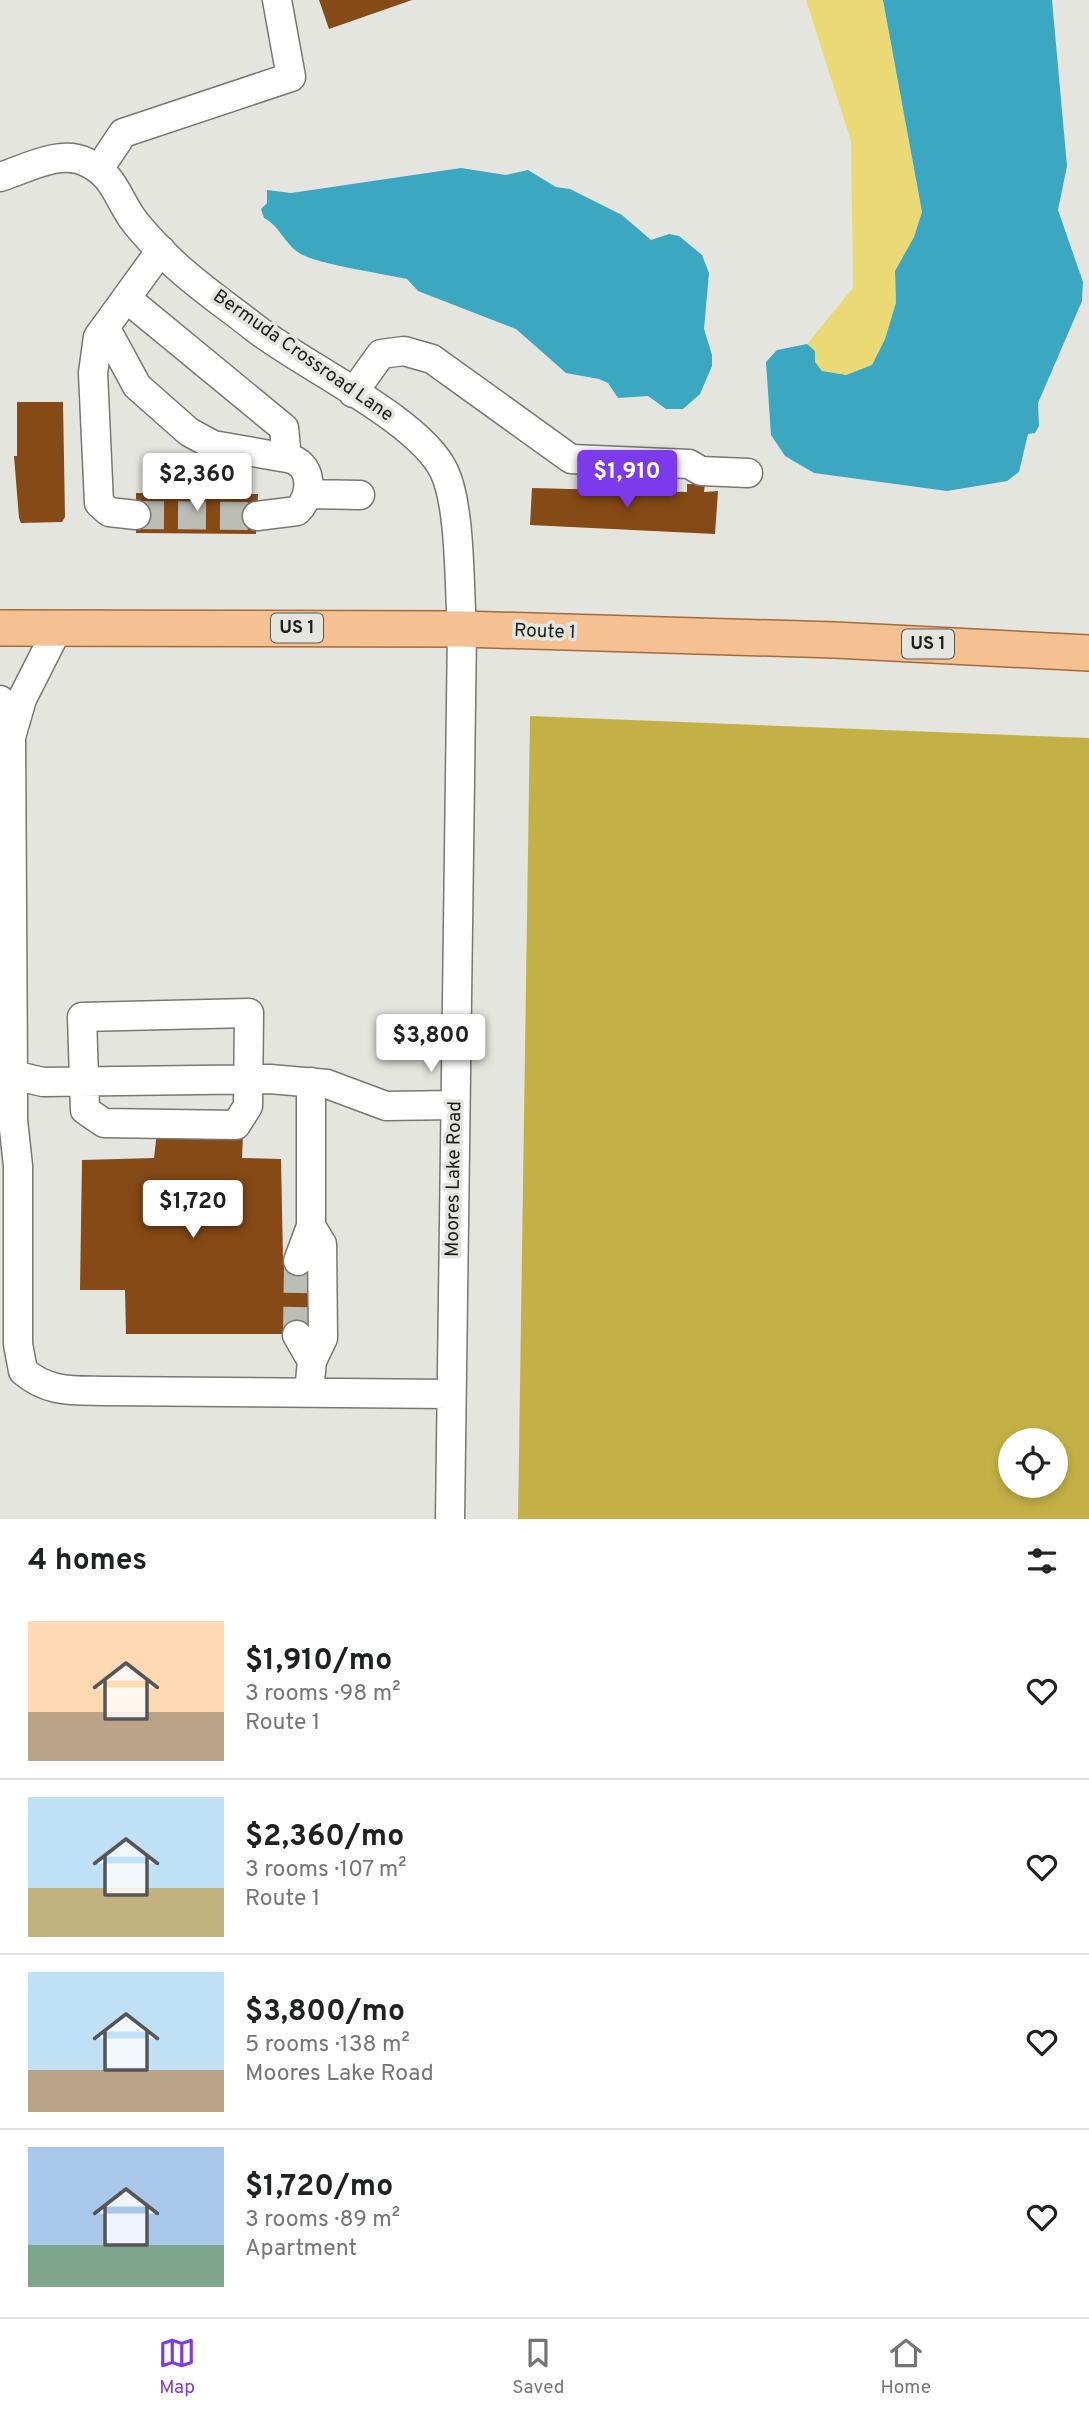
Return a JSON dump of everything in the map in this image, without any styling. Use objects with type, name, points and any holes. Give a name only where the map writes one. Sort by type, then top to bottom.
[{"type":"main road","name":"Route 1","points":[[0,628],[462,629],[861,641],[1089,653]]},
{"type":"street","points":[[0,177],[62,156],[84,160],[99,169],[123,133],[291,77],[277,0]]},
{"type":"street","name":"Bermuda Crossroad Lane","points":[[99,169],[112,181],[132,218],[161,250],[260,331],[427,446],[445,472],[453,503],[462,629]]},
{"type":"street","points":[[136,515],[109,512],[99,503],[96,491],[93,373],[98,337],[161,250]]},
{"type":"street","points":[[126,298],[284,428],[287,457]]},
{"type":"street","points":[[104,327],[137,387],[189,432],[214,445],[287,457],[302,463],[307,472],[307,494],[297,511],[257,516]]},
{"type":"street","points":[[353,393],[381,354],[404,351],[432,359],[571,459],[689,464],[701,471],[748,473]]},
{"type":"street","points":[[307,494],[360,495]]},
{"type":"street","points":[[11,737],[22,699],[58,628]]},
{"type":"street","name":"Moores Lake Road","points":[[450,1519],[462,629]]},
{"type":"street","points":[[0,700],[11,737],[13,1120],[18,1166],[18,1344],[23,1371],[39,1385],[57,1389],[451,1394]]},
{"type":"street","points":[[249,1013],[248,1106],[236,1125],[104,1123],[85,1110],[82,1082],[82,1017],[249,1013]]},
{"type":"street","points":[[13,1075],[43,1082],[249,1079],[311,1082],[327,1084],[386,1106],[456,1105]]},
{"type":"street","points":[[298,1261],[311,1226],[311,1082]]},
{"type":"street","points":[[309,1392],[312,1361],[323,1338],[322,1244],[311,1226]]},
{"type":"street","points":[[298,1335],[312,1361]]},
{"type":"shaded area","points":[[806,0],[883,0],[922,212],[914,237],[895,271],[896,303],[885,339],[872,365],[846,375],[822,371],[815,362],[815,351],[807,344],[853,288],[851,141]]},
{"type":"shaded area","points":[[530,716],[1089,738],[1089,1519],[518,1519]]},
{"type":"water","points":[[883,0],[1052,0],[1067,166],[1058,210],[1083,282],[1082,301],[1038,403],[1039,426],[1035,433],[1028,434],[1019,472],[1007,481],[947,491],[814,473],[785,456],[771,435],[766,362],[777,350],[807,344],[815,351],[815,362],[822,371],[846,375],[872,365],[885,339],[896,303],[895,271],[914,237],[922,212]]},
{"type":"water","points":[[461,168],[506,175],[528,170],[556,187],[570,189],[622,215],[651,240],[669,234],[679,236],[702,255],[709,273],[704,329],[712,355],[712,366],[700,394],[683,409],[666,409],[648,396],[618,398],[608,383],[566,373],[516,329],[418,291],[407,279],[336,265],[301,254],[264,218],[261,209],[267,203],[267,190],[291,193]]},
{"type":"building","points":[[319,0],[412,0],[329,29]]},
{"type":"building","points":[[17,402],[63,402],[65,517],[62,522],[21,523],[19,518],[14,456],[17,456]]},
{"type":"building","points":[[687,484],[705,484],[704,492],[718,491],[715,534],[530,525],[532,488],[687,492]]},
{"type":"building","points":[[136,493],[258,494],[256,534],[136,533]]},
{"type":"building","points":[[157,1132],[243,1133],[242,1158],[281,1159],[283,1260],[310,1261],[308,1334],[126,1334],[125,1290],[80,1290],[82,1160],[154,1158]]},
{"type":"tunnel","points":[[136,515],[257,516]]},
{"type":"tunnel","points":[[297,1335],[298,1261]]}]
